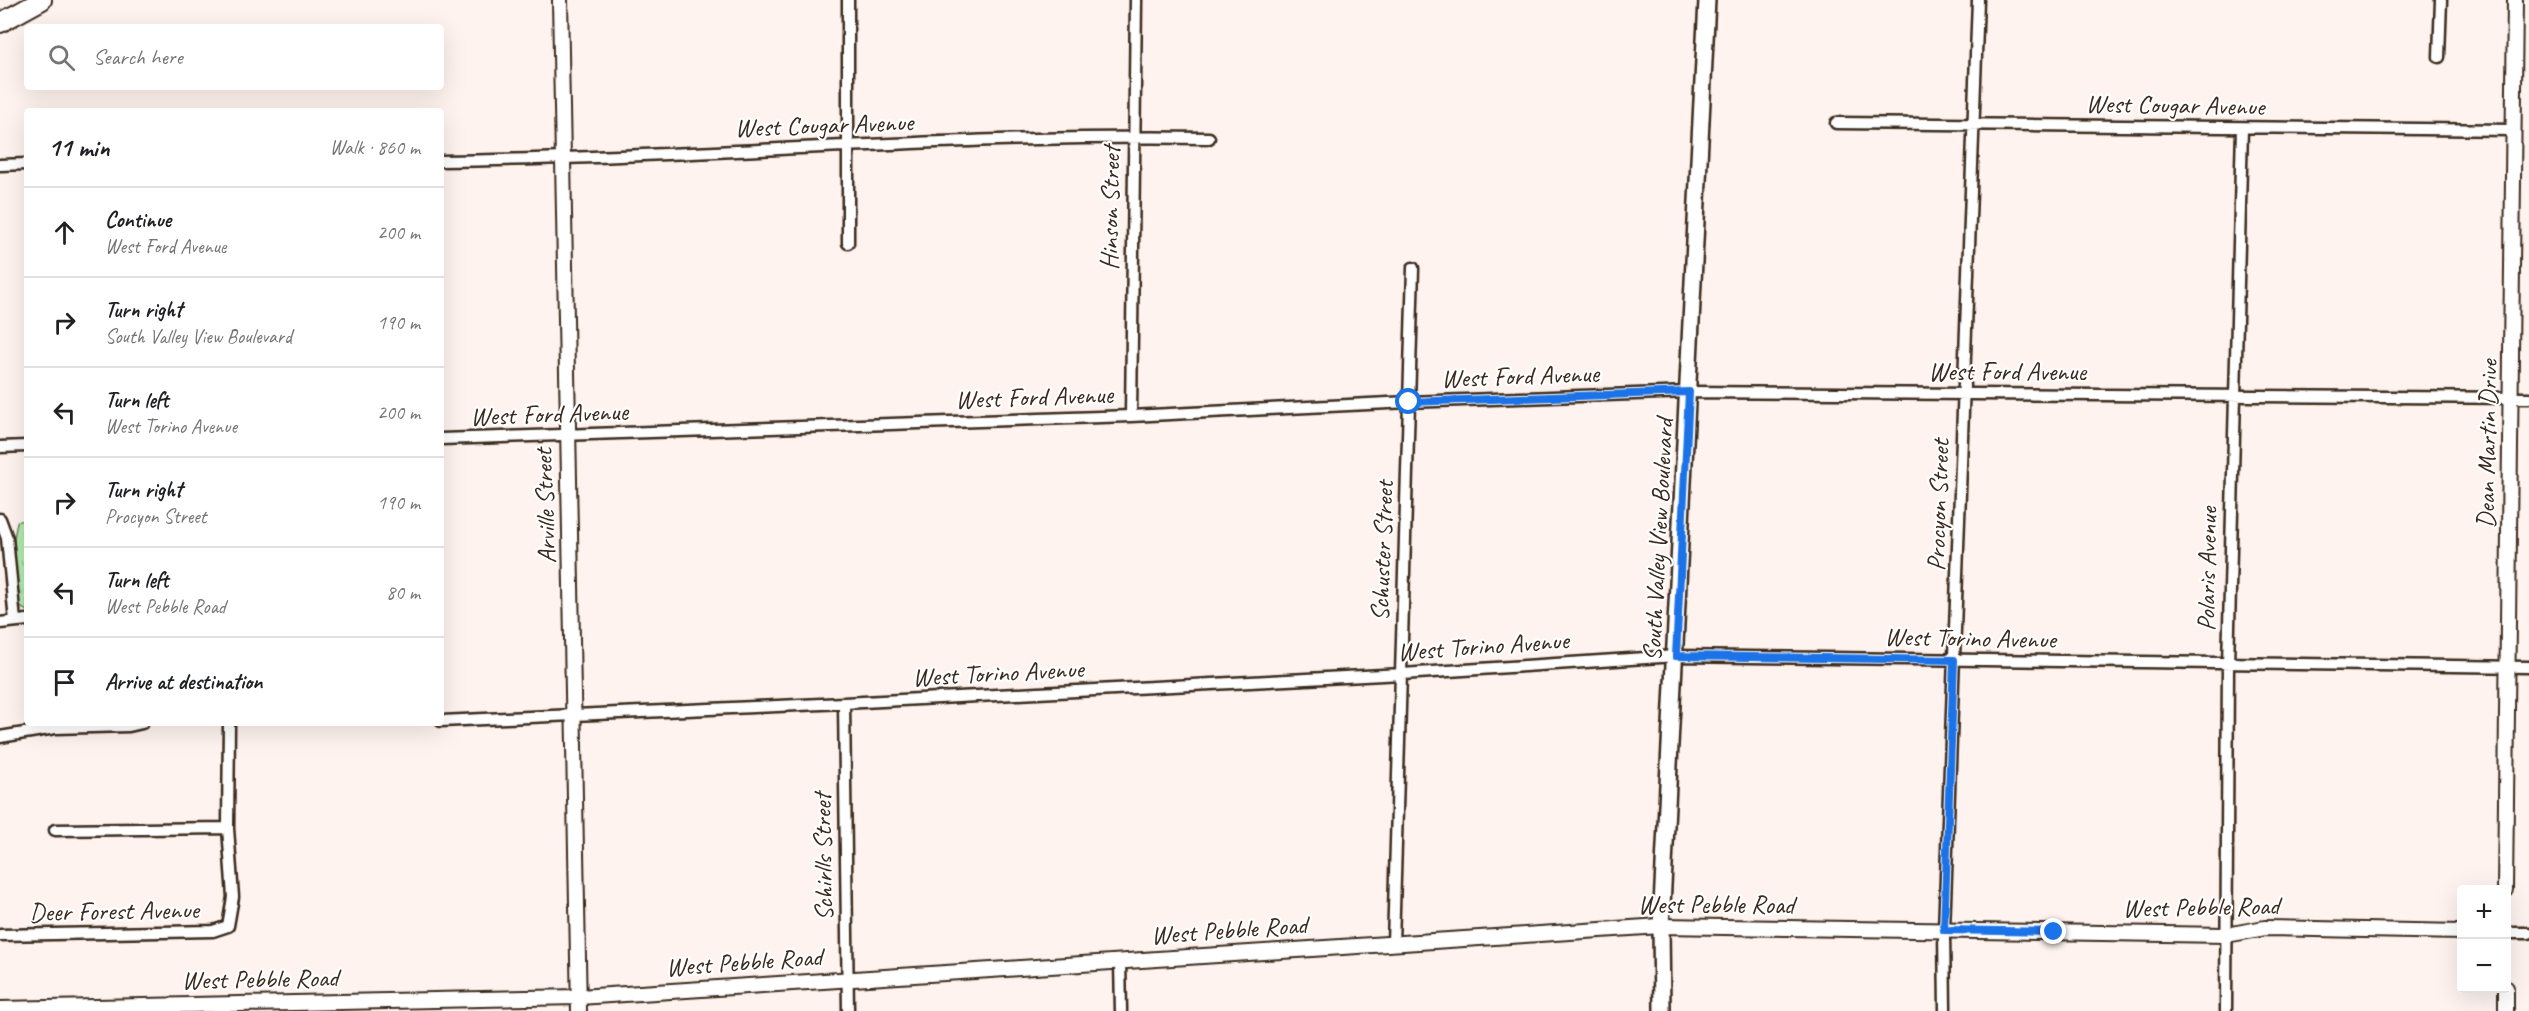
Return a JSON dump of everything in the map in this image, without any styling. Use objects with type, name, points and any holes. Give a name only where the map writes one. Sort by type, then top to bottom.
[{"type":"highway","points":[[0,23],[42,0]]},
{"type":"main road","name":"South Valley View Boulevard","points":[[1662,1011],[1661,926],[1707,0]]},
{"type":"street","name":"Arville Street","points":[[560,0],[579,1004]]},
{"type":"street","points":[[848,0],[848,243]]},
{"type":"street","name":"Hinson Street","points":[[1131,416],[1136,0]]},
{"type":"street","name":"Procyon Street","points":[[1945,1011],[1944,930],[1978,0]]},
{"type":"street","points":[[2439,57],[2441,0]]},
{"type":"street","name":"Dean Martin Drive","points":[[2505,885],[2515,0]]},
{"type":"street","name":"West Cougar Avenue","points":[[1836,123],[2242,129],[2514,130]]},
{"type":"street","name":"Polaris Avenue","points":[[2226,1011],[2228,664],[2242,129]]},
{"type":"street","name":"West Cougar Avenue","points":[[444,161],[563,160],[849,146],[1134,137],[1209,138]]},
{"type":"street","points":[[0,165],[24,164]]},
{"type":"street","name":"Schuster Street","points":[[1393,944],[1413,268]]},
{"type":"street","name":"West Ford Avenue","points":[[444,439],[1131,416],[1409,402],[1689,392],[2529,398]]},
{"type":"street","points":[[0,447],[24,446]]},
{"type":"street","points":[[1,519],[7,538],[15,621]]},
{"type":"street","points":[[0,623],[24,620]]},
{"type":"street","name":"West Torino Avenue","points":[[444,721],[575,717],[1402,674],[1676,656],[2529,667]]},
{"type":"street","name":"Schirlls Street","points":[[844,703],[848,1011]]},
{"type":"street","points":[[0,737],[55,729],[129,726]]},
{"type":"street","points":[[55,830],[228,828],[229,726]]},
{"type":"street","name":"Deer Forest Avenue","points":[[0,935],[213,931],[228,926],[233,897],[228,828]]},
{"type":"street","name":"West Pebble Road","points":[[0,1009],[579,1004],[847,979],[1661,926],[2226,935],[2265,928],[2457,932]]},
{"type":"street","points":[[2511,933],[2529,933]]},
{"type":"street","points":[[1120,961],[1121,1011]]},
{"type":"street","points":[[2505,993],[2506,1011]]},
{"type":"green space","points":[[24,520],[24,609],[18,606],[17,600],[14,538],[17,522]]},
{"type":"route","points":[[1409,402],[1689,392],[1676,656],[1954,660],[1944,930],[2054,932]]}]
